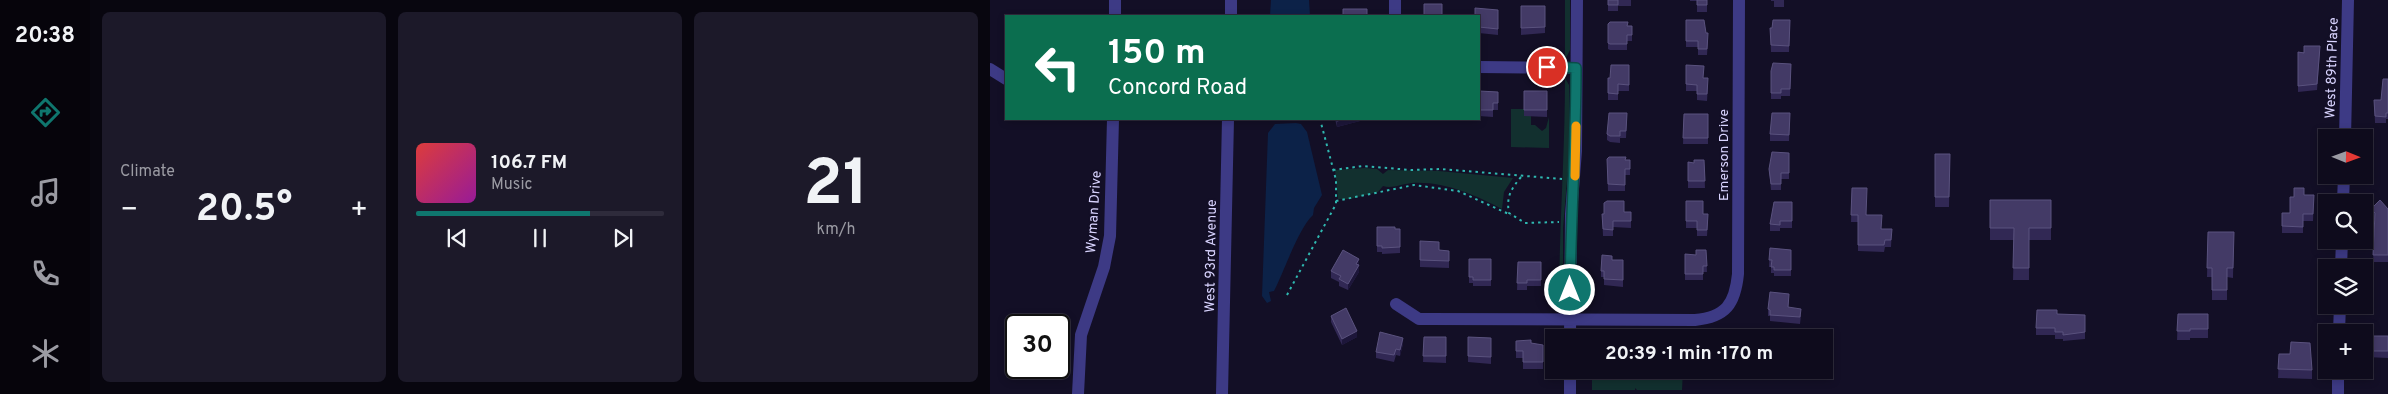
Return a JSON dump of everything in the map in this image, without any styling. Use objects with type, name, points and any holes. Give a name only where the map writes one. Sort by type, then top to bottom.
[{"type":"street","points":[[1115,0],[1115,15]]},
{"type":"street","points":[[1230,15],[1231,0]]},
{"type":"street","points":[[1396,0],[1396,15]]},
{"type":"street","points":[[1570,329],[1571,214],[1575,168],[1577,0]]},
{"type":"street","name":"Emerson Drive","points":[[1570,320],[1695,320],[1717,315],[1727,308],[1737,290],[1738,0]]},
{"type":"street","name":"West 89th Place","points":[[2344,129],[2348,0]]},
{"type":"street","points":[[1480,67],[1576,68]]},
{"type":"street","points":[[990,69],[1005,78]]},
{"type":"street","name":"Wyman Drive","points":[[1078,394],[1081,335],[1104,267],[1110,236],[1113,120]]},
{"type":"street","name":"West 93rd Avenue","points":[[1222,394],[1228,120]]},
{"type":"street","points":[[1396,304],[1419,319],[1570,320]]},
{"type":"street","points":[[1570,379],[1570,394]]},
{"type":"street","points":[[2338,379],[2338,394]]},
{"type":"path","points":[[1287,295],[1336,201],[1337,188],[1320,120]]},
{"type":"path","points":[[1333,170],[1363,166],[1411,170],[1441,169],[1562,179]]},
{"type":"path","points":[[1511,215],[1508,198],[1513,186],[1521,177]]},
{"type":"path","points":[[1336,201],[1414,185],[1458,191],[1525,223],[1559,222]]},
{"type":"green space","points":[[1565,0],[1570,0],[1570,50],[1565,60]]},
{"type":"green space","points":[[1565,78],[1569,85],[1569,158],[1563,228],[1563,303],[1559,306],[1564,135]]},
{"type":"green space","points":[[1511,109],[1524,109],[1524,116],[1531,116],[1531,125],[1535,125],[1542,131],[1546,128],[1549,117],[1549,148],[1511,147]]},
{"type":"green space","points":[[1377,169],[1383,174],[1388,170],[1439,171],[1513,178],[1504,192],[1502,209],[1459,190],[1424,183],[1390,187],[1383,186],[1378,192],[1350,199],[1338,199],[1335,170]]},
{"type":"green space","points":[[1592,379],[1683,379],[1682,390],[1637,390],[1635,388],[1635,390],[1592,390]]},
{"type":"water","points":[[1271,0],[1309,0],[1310,15],[1270,15]]},
{"type":"water","points":[[1275,124],[1301,124],[1307,132],[1322,195],[1314,208],[1313,215],[1297,240],[1274,291],[1269,292],[1271,301],[1267,303],[1262,296],[1268,133]]},
{"type":"building","points":[[1608,0],[1618,0],[1618,5],[1608,5]]},
{"type":"building","points":[[1697,0],[1707,0],[1707,5],[1697,5]]},
{"type":"building","points":[[1424,4],[1442,4],[1442,15],[1424,15]]},
{"type":"building","points":[[1521,6],[1545,6],[1545,27],[1521,28]]},
{"type":"building","points":[[1475,8],[1498,10],[1498,29],[1480,27],[1480,15],[1475,15]]},
{"type":"building","points":[[1343,9],[1367,9],[1367,15],[1343,15]]},
{"type":"building","points":[[1686,20],[1704,20],[1706,33],[1708,33],[1707,49],[1698,49],[1698,41],[1686,41]]},
{"type":"building","points":[[1773,20],[1790,20],[1789,46],[1771,45],[1770,28],[1772,28]]},
{"type":"building","points":[[1610,22],[1628,22],[1627,26],[1632,26],[1632,35],[1627,35],[1627,44],[1608,43],[1608,24]]},
{"type":"building","points":[[2304,46],[2320,46],[2317,84],[2298,86],[2298,52],[2304,53]]},
{"type":"building","points":[[1773,63],[1791,64],[1790,89],[1781,89],[1781,93],[1771,93]]},
{"type":"building","points":[[1611,65],[1629,65],[1629,85],[1618,84],[1618,94],[1608,93],[1608,78],[1610,78]]},
{"type":"building","points":[[1686,65],[1704,66],[1703,78],[1708,78],[1707,94],[1697,94],[1697,85],[1686,84]]},
{"type":"building","points":[[2383,79],[2388,79],[2388,113],[2386,113],[2386,117],[2375,116],[2374,100],[2381,100]]},
{"type":"building","points":[[1480,91],[1498,92],[1498,103],[1493,103],[1493,110],[1480,110]]},
{"type":"building","points":[[1524,91],[1547,91],[1547,110],[1524,110]]},
{"type":"building","points":[[1609,113],[1627,113],[1626,131],[1620,131],[1620,136],[1610,136],[1607,134]]},
{"type":"building","points":[[1772,113],[1790,113],[1789,135],[1770,134]]},
{"type":"building","points":[[1684,114],[1708,114],[1708,138],[1683,138]]},
{"type":"building","points":[[1772,152],[1789,153],[1789,173],[1781,173],[1781,184],[1771,184],[1769,169]]},
{"type":"building","points":[[1935,154],[1950,154],[1949,197],[1935,197]]},
{"type":"building","points":[[1609,157],[1626,157],[1625,160],[1630,160],[1630,169],[1625,169],[1625,185],[1608,184],[1607,159]]},
{"type":"building","points":[[1694,160],[1704,160],[1705,181],[1688,181],[1688,162],[1694,163]]},
{"type":"building","points":[[1852,188],[1867,188],[1866,215],[1882,215],[1881,229],[1892,229],[1891,240],[1885,240],[1884,245],[1858,245],[1858,215],[1851,215]]},
{"type":"building","points":[[2294,188],[2304,188],[2304,195],[2314,195],[2313,214],[2303,214],[2303,227],[2282,226],[2282,213],[2290,213],[2290,197],[2294,197]]},
{"type":"building","points":[[1990,200],[2051,200],[2051,228],[2029,228],[2029,268],[2013,268],[2014,228],[1990,228]]},
{"type":"building","points":[[2380,200],[2388,209],[2388,255],[2373,255],[2375,213],[2373,207]]},
{"type":"building","points":[[1607,201],[1624,201],[1624,212],[1631,212],[1631,221],[1613,221],[1613,230],[1603,229],[1602,214],[1604,214],[1604,203]]},
{"type":"building","points":[[1686,201],[1703,201],[1703,214],[1708,214],[1707,230],[1697,230],[1697,221],[1686,221]]},
{"type":"building","points":[[1774,202],[1792,202],[1792,221],[1780,221],[1780,225],[1770,224]]},
{"type":"building","points":[[1377,227],[1395,227],[1395,229],[1400,229],[1400,247],[1382,248],[1382,246],[1377,246]]},
{"type":"building","points":[[2208,232],[2234,232],[2233,268],[2227,268],[2227,290],[2212,290],[2212,268],[2207,268]]},
{"type":"building","points":[[1420,241],[1439,242],[1439,250],[1449,251],[1449,261],[1420,260]]},
{"type":"building","points":[[1770,248],[1791,250],[1791,270],[1774,270],[1774,267],[1771,267],[1772,260],[1769,260]]},
{"type":"building","points":[[1343,250],[1359,259],[1356,264],[1359,265],[1348,284],[1339,279],[1341,276],[1331,271]]},
{"type":"building","points":[[1696,250],[1706,250],[1707,266],[1703,266],[1703,274],[1685,274],[1685,254],[1696,255]]},
{"type":"building","points":[[1602,255],[1612,256],[1612,260],[1623,260],[1623,280],[1604,279],[1604,271],[1601,271]]},
{"type":"building","points":[[1469,259],[1491,259],[1491,280],[1473,280],[1473,277],[1469,277]]},
{"type":"building","points":[[1518,262],[1541,262],[1541,280],[1527,280],[1527,283],[1517,283]]},
{"type":"building","points":[[1770,292],[1789,294],[1788,307],[1801,309],[1800,317],[1770,315],[1770,310],[1768,309]]},
{"type":"building","points":[[1346,308],[1357,331],[1342,339],[1331,316]]},
{"type":"building","points":[[2037,310],[2057,310],[2057,314],[2085,315],[2085,332],[2063,335],[2063,332],[2055,332],[2055,328],[2036,328]]},
{"type":"building","points":[[2178,314],[2208,314],[2208,329],[2177,331]]},
{"type":"building","points":[[1380,332],[1403,338],[1400,350],[1396,349],[1394,355],[1376,352]]},
{"type":"building","points":[[2373,336],[2388,336],[2388,351],[2373,351]]},
{"type":"building","points":[[1424,337],[1446,337],[1446,356],[1423,356]]},
{"type":"building","points":[[1468,337],[1491,338],[1491,357],[1468,356]]},
{"type":"building","points":[[1531,340],[1531,343],[1543,345],[1543,362],[1523,362],[1523,351],[1516,351],[1516,341]]},
{"type":"building","points":[[2291,342],[2310,343],[2312,370],[2278,369],[2279,354],[2290,354]]},
{"type":"slow traffic","points":[[1575,176],[1576,126]]},
{"type":"route","points":[[1547,67],[1576,68],[1576,151],[1571,214],[1570,290]]}]
